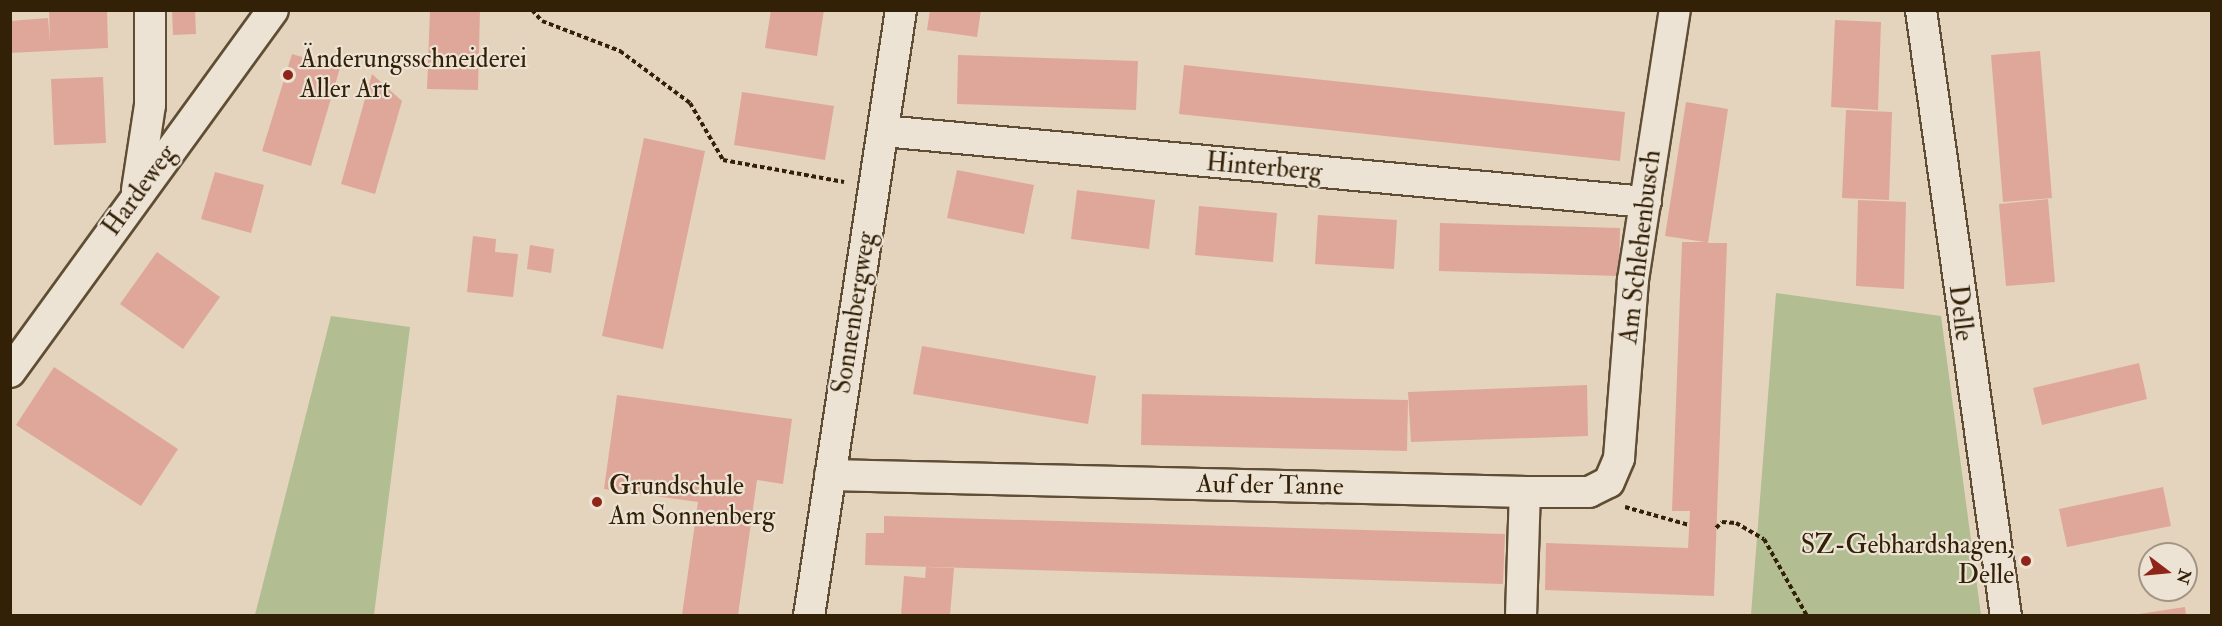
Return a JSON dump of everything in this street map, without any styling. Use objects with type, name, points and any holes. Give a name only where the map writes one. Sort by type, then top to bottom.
[{"type":"street","points":[[137,193],[150,105],[150,10]]},
{"type":"street","name":"Hardeweg","points":[[10,372],[137,193],[273,10]]},
{"type":"street","name":"Sonnenbergweg","points":[[808,615],[901,10]]},
{"type":"street","name":"Am Schlehenbusch","points":[[1609,482],[1619,458],[1633,280],[1675,10]]},
{"type":"street","name":"Delle","points":[[1920,10],[2006,615]]},
{"type":"street","name":"Hinterberg","points":[[883,131],[1646,202]]},
{"type":"street","name":"Auf der Tanne","points":[[830,475],[1525,492],[1589,492],[1609,482]]},
{"type":"street","points":[[1521,615],[1525,492]]},
{"type":"path","points":[[532,10],[542,21],[620,51],[690,103],[723,160],[874,188]]},
{"type":"path","points":[[1609,482],[1628,511],[1689,525]]},
{"type":"path","points":[[1716,528],[1722,522],[1736,524],[1764,538],[1807,615]]},
{"type":"green space","points":[[1776,293],[1941,316],[1981,615],[1751,615]]},
{"type":"green space","points":[[331,316],[410,327],[374,615],[255,615]]},
{"type":"building","points":[[49,10],[107,10],[108,48],[10,53],[10,21],[48,18],[50,42]]},
{"type":"building","points":[[172,10],[195,10],[196,34],[173,35]]},
{"type":"building","points":[[430,10],[480,10],[478,90],[427,89]]},
{"type":"building","points":[[771,10],[824,10],[817,56],[765,48]]},
{"type":"building","points":[[930,10],[981,10],[977,37],[927,30]]},
{"type":"building","points":[[1835,20],[1881,22],[1878,110],[1831,107]]},
{"type":"building","points":[[2040,51],[2052,198],[2003,202],[1991,55]]},
{"type":"building","points":[[292,54],[340,68],[311,166],[262,151]]},
{"type":"building","points":[[958,55],[1138,61],[1136,110],[957,104]]},
{"type":"building","points":[[1184,65],[1625,112],[1620,161],[1179,114]]},
{"type":"building","points":[[372,74],[402,101],[375,194],[341,184]]},
{"type":"building","points":[[103,77],[106,143],[54,145],[51,79]]},
{"type":"building","points":[[742,92],[834,106],[825,160],[734,145]]},
{"type":"building","points":[[1686,102],[1728,109],[1708,243],[1727,243],[1714,596],[1545,590],[1546,543],[1688,548],[1690,511],[1672,511],[1682,242],[1705,242],[1665,236]]},
{"type":"building","points":[[1846,110],[1892,112],[1889,200],[1842,198]]},
{"type":"building","points":[[644,138],[705,151],[663,349],[602,336]]},
{"type":"building","points":[[957,170],[1034,185],[1024,234],[947,218]]},
{"type":"building","points":[[215,172],[264,185],[251,233],[201,219]]},
{"type":"building","points":[[1077,190],[1155,200],[1149,249],[1071,239]]},
{"type":"building","points":[[2048,199],[2055,282],[2006,286],[1999,204]]},
{"type":"building","points":[[1858,200],[1906,202],[1904,289],[1856,286]]},
{"type":"building","points":[[1199,206],[1277,213],[1273,262],[1195,255]]},
{"type":"building","points":[[1318,215],[1397,220],[1394,269],[1315,264]]},
{"type":"building","points":[[1440,223],[1620,228],[1619,276],[1439,271]]},
{"type":"building","points":[[473,236],[496,239],[495,252],[518,254],[513,297],[467,292]]},
{"type":"building","points":[[530,245],[554,249],[551,273],[527,269]]},
{"type":"building","points":[[157,252],[220,297],[183,349],[120,304]]},
{"type":"building","points":[[922,346],[1096,376],[1088,424],[913,394]]},
{"type":"building","points":[[2139,363],[2147,399],[2042,425],[2033,388]]},
{"type":"building","points":[[54,367],[178,449],[141,506],[16,425]]},
{"type":"building","points":[[1587,385],[1588,436],[1411,442],[1408,392]]},
{"type":"building","points":[[1142,394],[1408,400],[1407,451],[1141,445]]},
{"type":"building","name":"Grundschule Am Sonnenberg","points":[[617,395],[792,419],[783,484],[757,480],[738,615],[682,615],[698,502],[604,489]]},
{"type":"building","points":[[2163,487],[2171,526],[2067,547],[2059,509]]},
{"type":"building","points":[[884,516],[1505,534],[1503,584],[865,565],[866,533],[884,533]]},
{"type":"building","points":[[926,567],[954,568],[950,615],[901,615],[904,576],[925,578]]},
{"type":"building","points":[[2185,607],[2186,615],[2139,615],[2139,614]]},
{"type":"place","name":"Änderungsschneiderei Aller Art","points":[[288,75]]},
{"type":"place","name":"Grundschule Am Sonnenberg","points":[[597,502]]},
{"type":"place","name":"SZ-Gebhardshagen, Delle","points":[[2026,561]]}]
